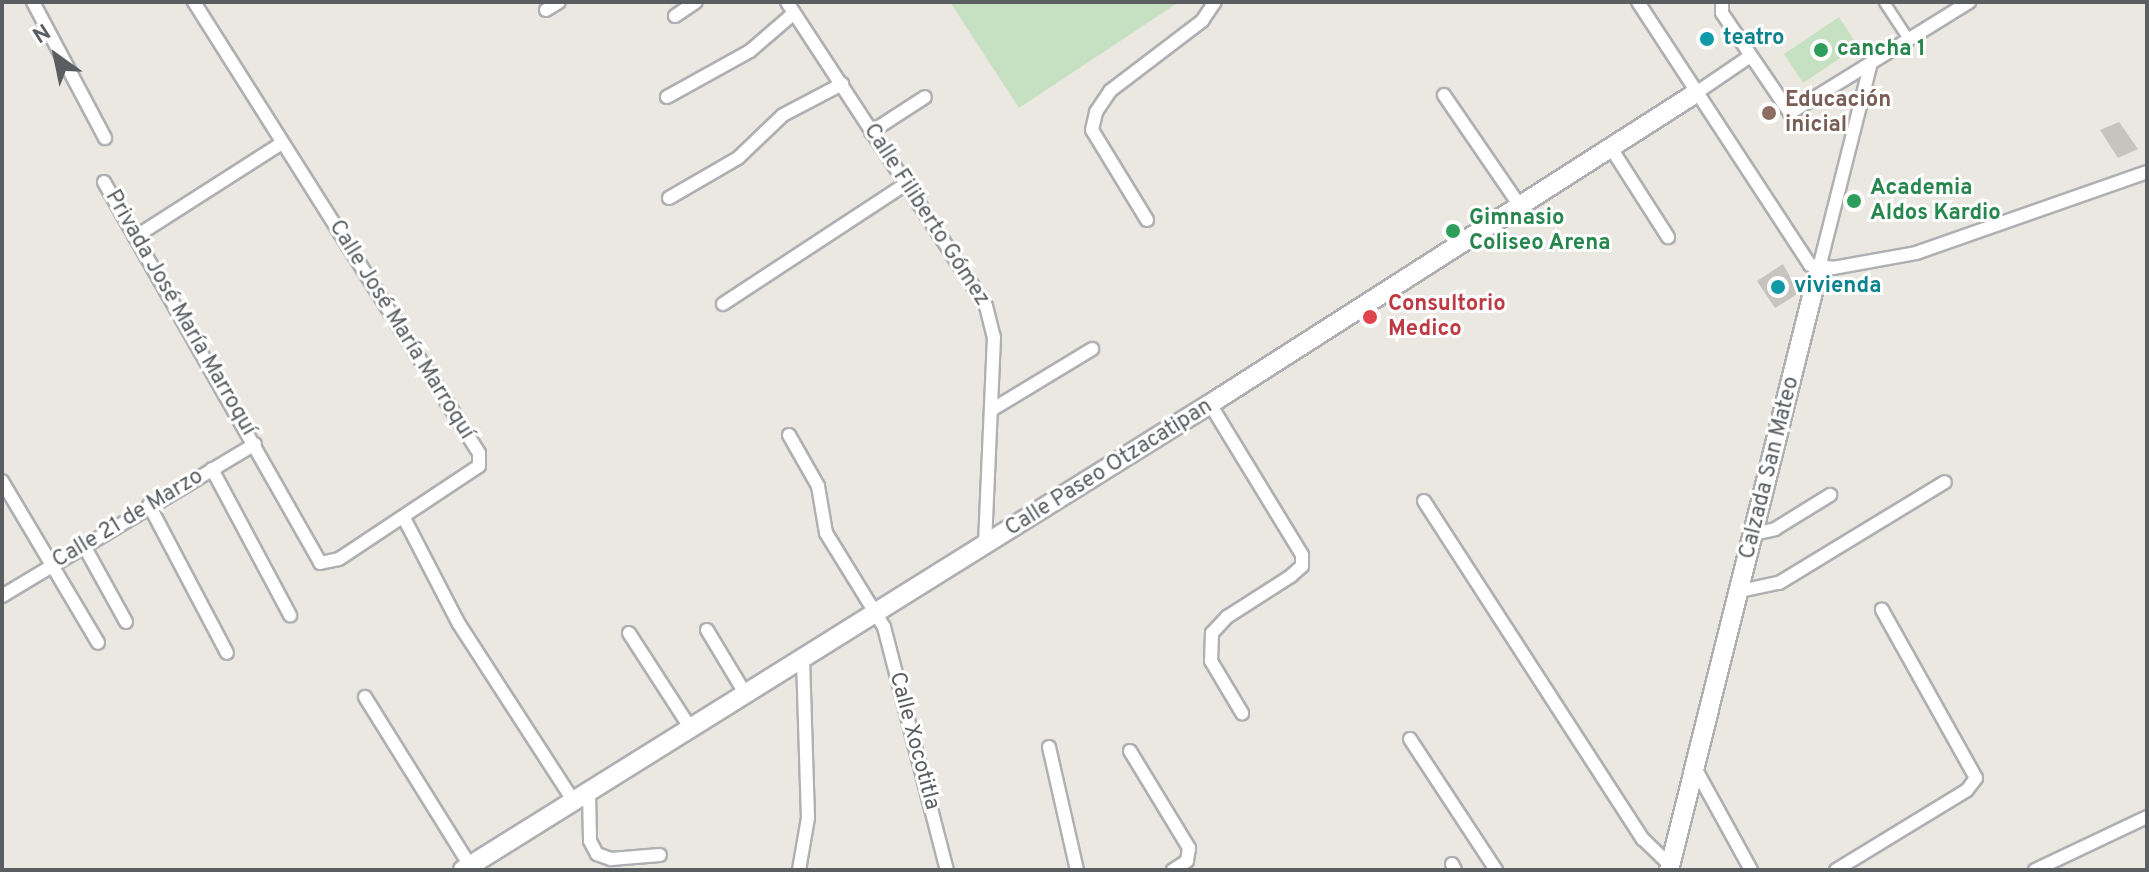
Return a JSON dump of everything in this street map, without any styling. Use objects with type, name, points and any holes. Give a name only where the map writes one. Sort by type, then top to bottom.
[{"type":"main road","name":"Calle Paseo Otzacatipan","points":[[466,868],[985,546],[1696,93]]},
{"type":"main road","name":"Calzada San Mateo","points":[[1670,868],[1819,268]]},
{"type":"street","points":[[33,2],[105,138]]},
{"type":"street","name":"Calle José María Marroquí","points":[[194,2],[479,453],[474,472],[339,559],[320,563],[255,444]]},
{"type":"street","points":[[546,10],[559,2]]},
{"type":"street","points":[[675,16],[696,2]]},
{"type":"street","points":[[1147,220],[1092,130],[1096,112],[1110,91],[1202,21],[1215,2]]},
{"type":"street","points":[[1638,2],[1802,259],[1819,268],[1871,263],[1955,241],[2147,172]]},
{"type":"street","points":[[1722,2],[1722,13],[1749,57],[1790,113],[1969,2]]},
{"type":"street","points":[[1884,2],[1909,40]]},
{"type":"street","points":[[667,97],[750,51],[791,7]]},
{"type":"street","name":"Calle Filiberto Gómez","points":[[791,7],[986,306],[994,337],[985,546]]},
{"type":"street","name":"Calle Paseo Otzacatipan","points":[[1696,93],[1749,57]]},
{"type":"street","name":"Calzada San Mateo","points":[[1819,268],[1870,66]]},
{"type":"street","points":[[669,198],[738,158],[783,115],[842,84]]},
{"type":"street","points":[[1444,95],[1520,206]]},
{"type":"street","points":[[871,132],[925,97]]},
{"type":"street","points":[[135,237],[282,143]]},
{"type":"street","points":[[1611,148],[1668,237]]},
{"type":"street","name":"Privada José María Marroquí","points":[[104,182],[255,444]]},
{"type":"street","points":[[723,304],[906,184]]},
{"type":"street","points":[[993,409],[1092,349]]},
{"type":"street","points":[[1210,404],[1302,555],[1302,566],[1291,576],[1227,617],[1212,633],[1211,661],[1242,713]]},
{"type":"street","name":"Calle Xocotitla","points":[[789,435],[818,486],[826,533],[876,613],[889,643],[947,870]]},
{"type":"street","name":"Calle 21 de Marzo","points":[[2,596],[83,544],[255,444]]},
{"type":"street","points":[[212,469],[290,615]]},
{"type":"street","points":[[2,481],[98,643]]},
{"type":"street","points":[[1740,591],[1779,583],[1945,482]]},
{"type":"street","points":[[1754,534],[1775,529],[1830,495]]},
{"type":"street","points":[[1424,501],[1643,839],[1670,868]]},
{"type":"street","points":[[149,505],[227,653]]},
{"type":"street","points":[[404,518],[459,624],[581,797],[590,841],[597,854],[611,859],[660,855]]},
{"type":"street","points":[[83,544],[126,622]]},
{"type":"street","points":[[1836,870],[1967,790],[1976,778],[1882,610]]},
{"type":"street","points":[[707,630],[746,695]]},
{"type":"street","points":[[629,633],[691,729]]},
{"type":"street","points":[[799,870],[808,818],[803,659]]},
{"type":"street","points":[[365,697],[466,868]]},
{"type":"street","points":[[1410,739],[1496,870]]},
{"type":"street","points":[[1049,747],[1077,870]]},
{"type":"street","points":[[1130,751],[1189,848],[1187,861],[1173,870]]},
{"type":"street","points":[[1695,768],[1751,870]]},
{"type":"street","points":[[2038,870],[2147,817]]},
{"type":"green space","points":[[950,2],[1179,2],[1019,108]]},
{"type":"green space","name":"cancha 1","points":[[1839,17],[1858,46],[1803,83],[1784,54]]},
{"type":"building","points":[[2119,122],[2138,149],[2118,158],[2100,130]]},
{"type":"building","name":"vivienda","points":[[1783,264],[1799,293],[1775,308],[1757,281]]},
{"type":"place","name":"teatro","points":[[1707,39]]},
{"type":"place","name":"cancha 1","points":[[1821,50]]},
{"type":"place","name":"Educación inicial","points":[[1769,113]]},
{"type":"place","name":"Academia Aldos Kardio","points":[[1854,201]]},
{"type":"place","name":"Gimnasio Coliseo Arena","points":[[1453,231]]},
{"type":"place","name":"vivienda","points":[[1778,287]]},
{"type":"place","name":"Consultorio Medico","points":[[1370,317]]}]
